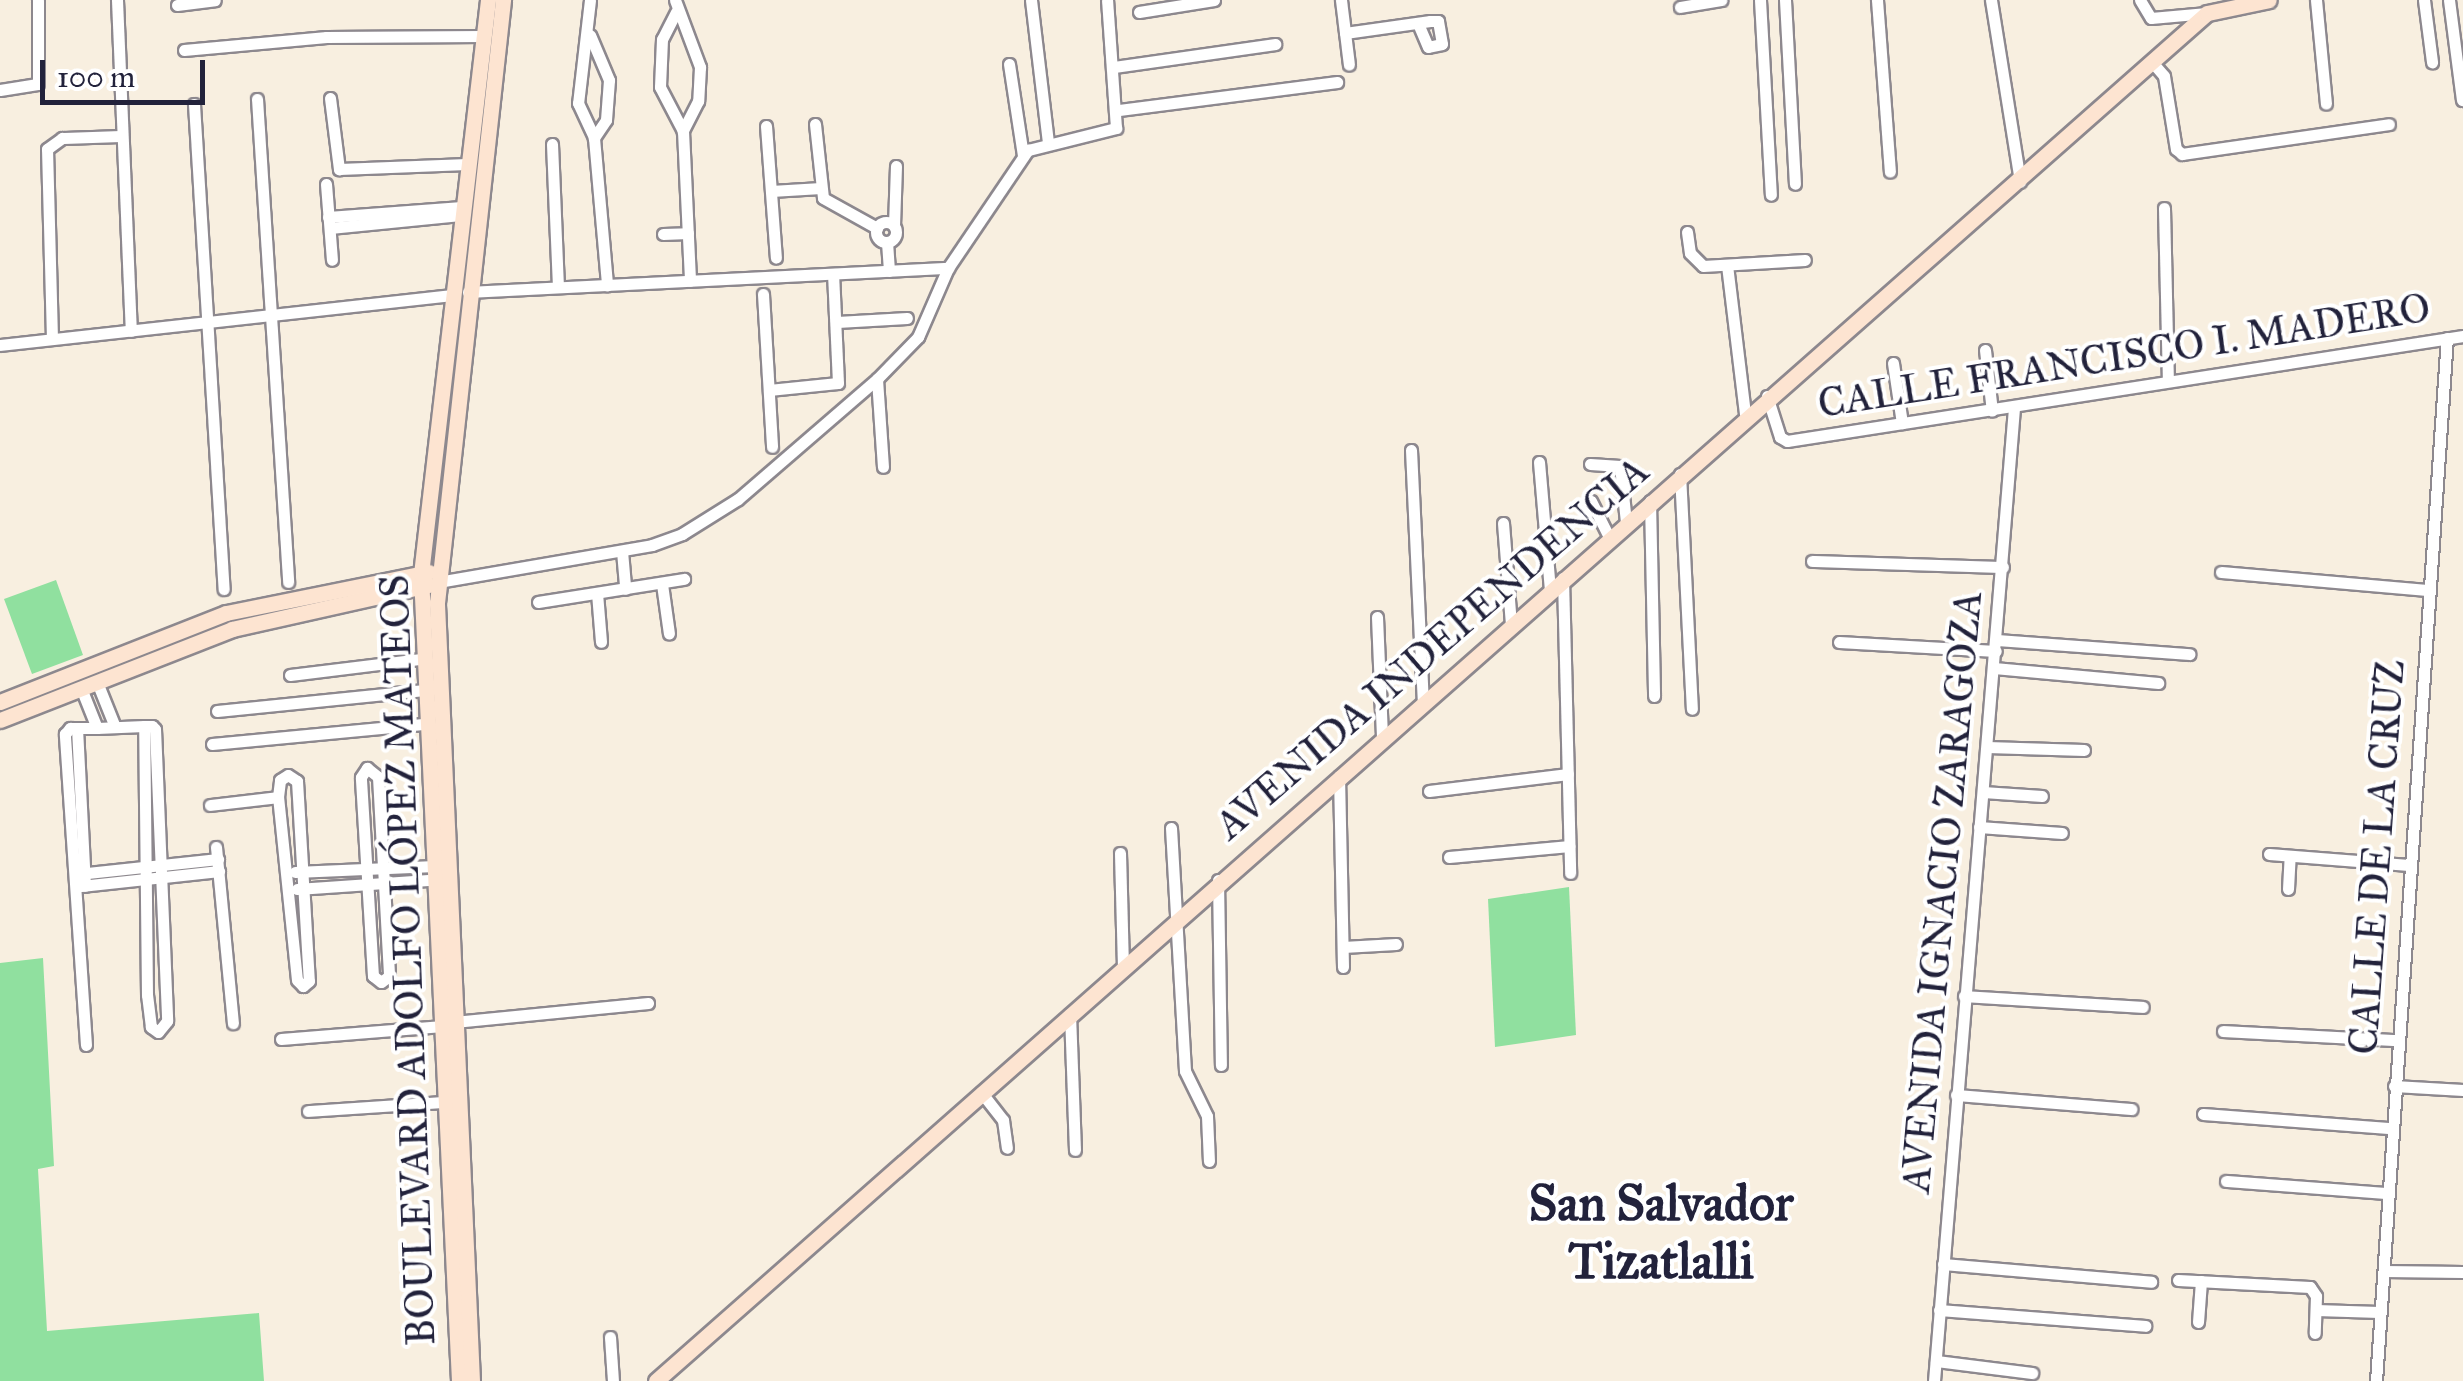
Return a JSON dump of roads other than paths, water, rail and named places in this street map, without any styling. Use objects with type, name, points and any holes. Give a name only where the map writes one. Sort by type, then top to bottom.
[{"type":"street","points":[[0,90],[38,84],[38,0]]},
{"type":"street","points":[[117,0],[131,332]]},
{"type":"street","points":[[177,5],[215,0]]},
{"type":"street","name":"BOULEVARD ADOLFO LÓPEZ MATEOS","points":[[472,1381],[439,875],[423,724],[421,581],[450,294],[488,0]]},
{"type":"street","name":"BOULEVARD ADOLFO LÓPEZ MATEOS","points":[[439,875],[444,576],[468,292],[503,0]]},
{"type":"street","points":[[590,0],[590,35],[610,80],[606,120],[594,138]]},
{"type":"street","points":[[1031,0],[1048,142]]},
{"type":"street","points":[[0,702],[229,621],[444,576],[622,551],[682,534],[713,517],[877,379],[918,337],[948,268],[1023,155],[1048,142],[1112,131],[1119,110],[1107,0]]},
{"type":"street","points":[[1139,12],[1214,0]]},
{"type":"street","points":[[1341,0],[1349,65]]},
{"type":"street","points":[[1680,7],[1721,0]]},
{"type":"street","points":[[1761,0],[1771,194]]},
{"type":"street","points":[[1785,0],[1796,184]]},
{"type":"street","points":[[1876,0],[1890,172]]},
{"type":"street","points":[[1991,0],[2020,182]]},
{"type":"street","points":[[2140,0],[2150,18],[2207,13]]},
{"type":"street","name":"AVENIDA INDEPENDENCIA","points":[[656,1381],[1745,414],[2020,182],[2207,13],[2248,1],[2270,0]]},
{"type":"street","points":[[2316,0],[2326,104]]},
{"type":"street","points":[[2424,0],[2432,62]]},
{"type":"street","points":[[2449,0],[2462,100]]},
{"type":"street","points":[[676,6],[700,68],[698,101],[683,130]]},
{"type":"street","points":[[676,6],[662,40],[660,86],[683,130],[690,281]]},
{"type":"street","points":[[1346,33],[1418,23]]},
{"type":"street","points":[[590,35],[580,57],[578,103],[594,138],[607,285]]},
{"type":"street","points":[[184,50],[326,37],[483,36]]},
{"type":"street","points":[[1114,67],[1275,44]]},
{"type":"street","points":[[2152,62],[2164,76],[2176,149],[2182,154],[2389,124]]},
{"type":"street","points":[[1009,64],[1023,155]]},
{"type":"street","points":[[1119,110],[1337,82]]},
{"type":"street","points":[[330,98],[338,169],[467,164]]},
{"type":"street","points":[[257,99],[288,582]]},
{"type":"street","points":[[194,104],[224,589]]},
{"type":"street","points":[[816,124],[821,188],[828,205],[877,228],[894,226]]},
{"type":"street","points":[[766,126],[776,258]]},
{"type":"street","points":[[52,339],[46,150],[62,138],[122,136]]},
{"type":"street","points":[[552,144],[558,287]]},
{"type":"street","points":[[889,270],[887,242],[894,226],[896,166]]},
{"type":"street","points":[[326,184],[332,260]]},
{"type":"street","points":[[771,191],[821,188]]},
{"type":"street","points":[[2164,208],[2168,381]]},
{"type":"street","points":[[329,222],[461,211]]},
{"type":"street","points":[[877,228],[878,239],[887,242]]},
{"type":"street","points":[[1687,232],[1695,262],[1726,265],[1805,260]]},
{"type":"street","points":[[664,234],[688,233]]},
{"type":"street","points":[[1726,265],[1745,414]]},
{"type":"street","points":[[468,292],[948,268]]},
{"type":"street","points":[[769,390],[838,383],[833,274]]},
{"type":"street","points":[[0,345],[450,294]]},
{"type":"street","points":[[763,294],[772,447]]},
{"type":"street","points":[[837,322],[907,318]]},
{"type":"street","name":"CALLE FRANCISCO I. MADERO","points":[[1767,395],[1784,440],[2014,408],[2463,336]]},
{"type":"street","name":"CALLE DE LA CRUZ","points":[[2376,1381],[2408,865],[2447,338]]},
{"type":"street","points":[[1985,350],[1992,411]]},
{"type":"street","points":[[1893,364],[1902,424]]},
{"type":"street","points":[[877,379],[883,468]]},
{"type":"street","name":"AVENIDA IGNACIO ZARAGOZA","points":[[1934,1381],[2014,408]]},
{"type":"street","points":[[1412,450],[1423,700]]},
{"type":"street","points":[[1539,462],[1550,590]]},
{"type":"street","points":[[1590,464],[1620,466],[1626,522]]},
{"type":"street","points":[[1680,473],[1692,710]]},
{"type":"street","points":[[1591,500],[1609,538]]},
{"type":"street","points":[[1650,500],[1654,696]]},
{"type":"street","points":[[1503,523],[1511,625]]},
{"type":"street","points":[[622,551],[626,590]]},
{"type":"street","points":[[1812,561],[2003,567]]},
{"type":"street","points":[[2221,572],[2427,590]]},
{"type":"street","points":[[1563,578],[1570,873]]},
{"type":"street","points":[[538,602],[684,579]]},
{"type":"street","points":[[662,584],[670,634]]},
{"type":"street","points":[[597,594],[602,642]]},
{"type":"street","points":[[1377,617],[1382,736]]},
{"type":"street","points":[[0,720],[89,685],[229,621]]},
{"type":"street","points":[[1839,642],[2189,654]]},
{"type":"street","points":[[290,674],[421,659]]},
{"type":"street","points":[[1994,668],[2158,683]]},
{"type":"street","points":[[89,685],[116,727]]},
{"type":"street","points":[[89,685],[97,728]]},
{"type":"street","points":[[217,710],[422,690]]},
{"type":"street","points":[[212,744],[423,724]]},
{"type":"street","points":[[86,1045],[71,730],[149,726]]},
{"type":"street","points":[[149,726],[162,873],[167,1021],[158,1032],[149,1022],[146,962],[149,726]]},
{"type":"street","points":[[1987,747],[2084,750]]},
{"type":"street","points":[[372,768],[378,774],[383,876],[388,976],[381,982],[373,976],[361,777],[372,768]]},
{"type":"street","points":[[1339,774],[1343,966]]},
{"type":"street","points":[[1428,792],[1568,774]]},
{"type":"street","points":[[295,778],[302,872],[309,981],[303,986],[286,873],[278,797],[280,780],[295,778]]},
{"type":"street","points":[[1983,792],[2042,796]]},
{"type":"street","points":[[210,805],[278,797]]},
{"type":"street","points":[[1979,827],[2062,833]]},
{"type":"street","points":[[1171,828],[1185,1071],[1206,1116],[1210,1161]]},
{"type":"street","points":[[1449,857],[1569,846]]},
{"type":"street","points":[[1120,853],[1123,966]]},
{"type":"street","points":[[2269,854],[2408,865]]},
{"type":"street","points":[[2288,890],[2290,856]]},
{"type":"street","points":[[78,880],[162,873],[218,859],[234,1023]]},
{"type":"street","points":[[286,873],[366,867],[383,876]]},
{"type":"street","points":[[288,890],[367,884],[383,876],[439,875]]},
{"type":"street","points":[[1218,880],[1220,1066]]},
{"type":"street","points":[[1343,946],[1396,944]]},
{"type":"street","points":[[146,962],[162,960]]},
{"type":"street","points":[[1964,996],[2144,1007]]},
{"type":"street","points":[[281,1039],[648,1002]]},
{"type":"street","points":[[1070,1013],[1075,1150]]},
{"type":"street","name":"BOULEVARD ADOLFO LÓPEZ MATEOS","points":[[448,1024],[445,1102],[459,1381]]},
{"type":"street","points":[[2223,1031],[2397,1040]]},
{"type":"street","points":[[2394,1086],[2463,1090]]},
{"type":"street","points":[[981,1092],[1003,1120],[1007,1148]]},
{"type":"street","points":[[1956,1094],[2131,1108]]},
{"type":"street","points":[[308,1111],[445,1102]]},
{"type":"street","points":[[2203,1114],[2391,1128]]},
{"type":"street","points":[[2226,1181],[2387,1193]]},
{"type":"street","points":[[1942,1264],[2151,1282]]},
{"type":"street","points":[[2384,1270],[2463,1272]]},
{"type":"street","points":[[2178,1280],[2310,1287],[2316,1310],[2315,1333]]},
{"type":"street","points":[[2198,1322],[2202,1281]]},
{"type":"street","points":[[1939,1310],[2145,1326]]},
{"type":"street","points":[[2316,1310],[2380,1312]]},
{"type":"street","points":[[610,1337],[613,1381]]},
{"type":"street","points":[[1936,1361],[2032,1373]]},
{"type":"district","name":"San Salvador Tizatlalli","points":[[1661,1232]]}]
